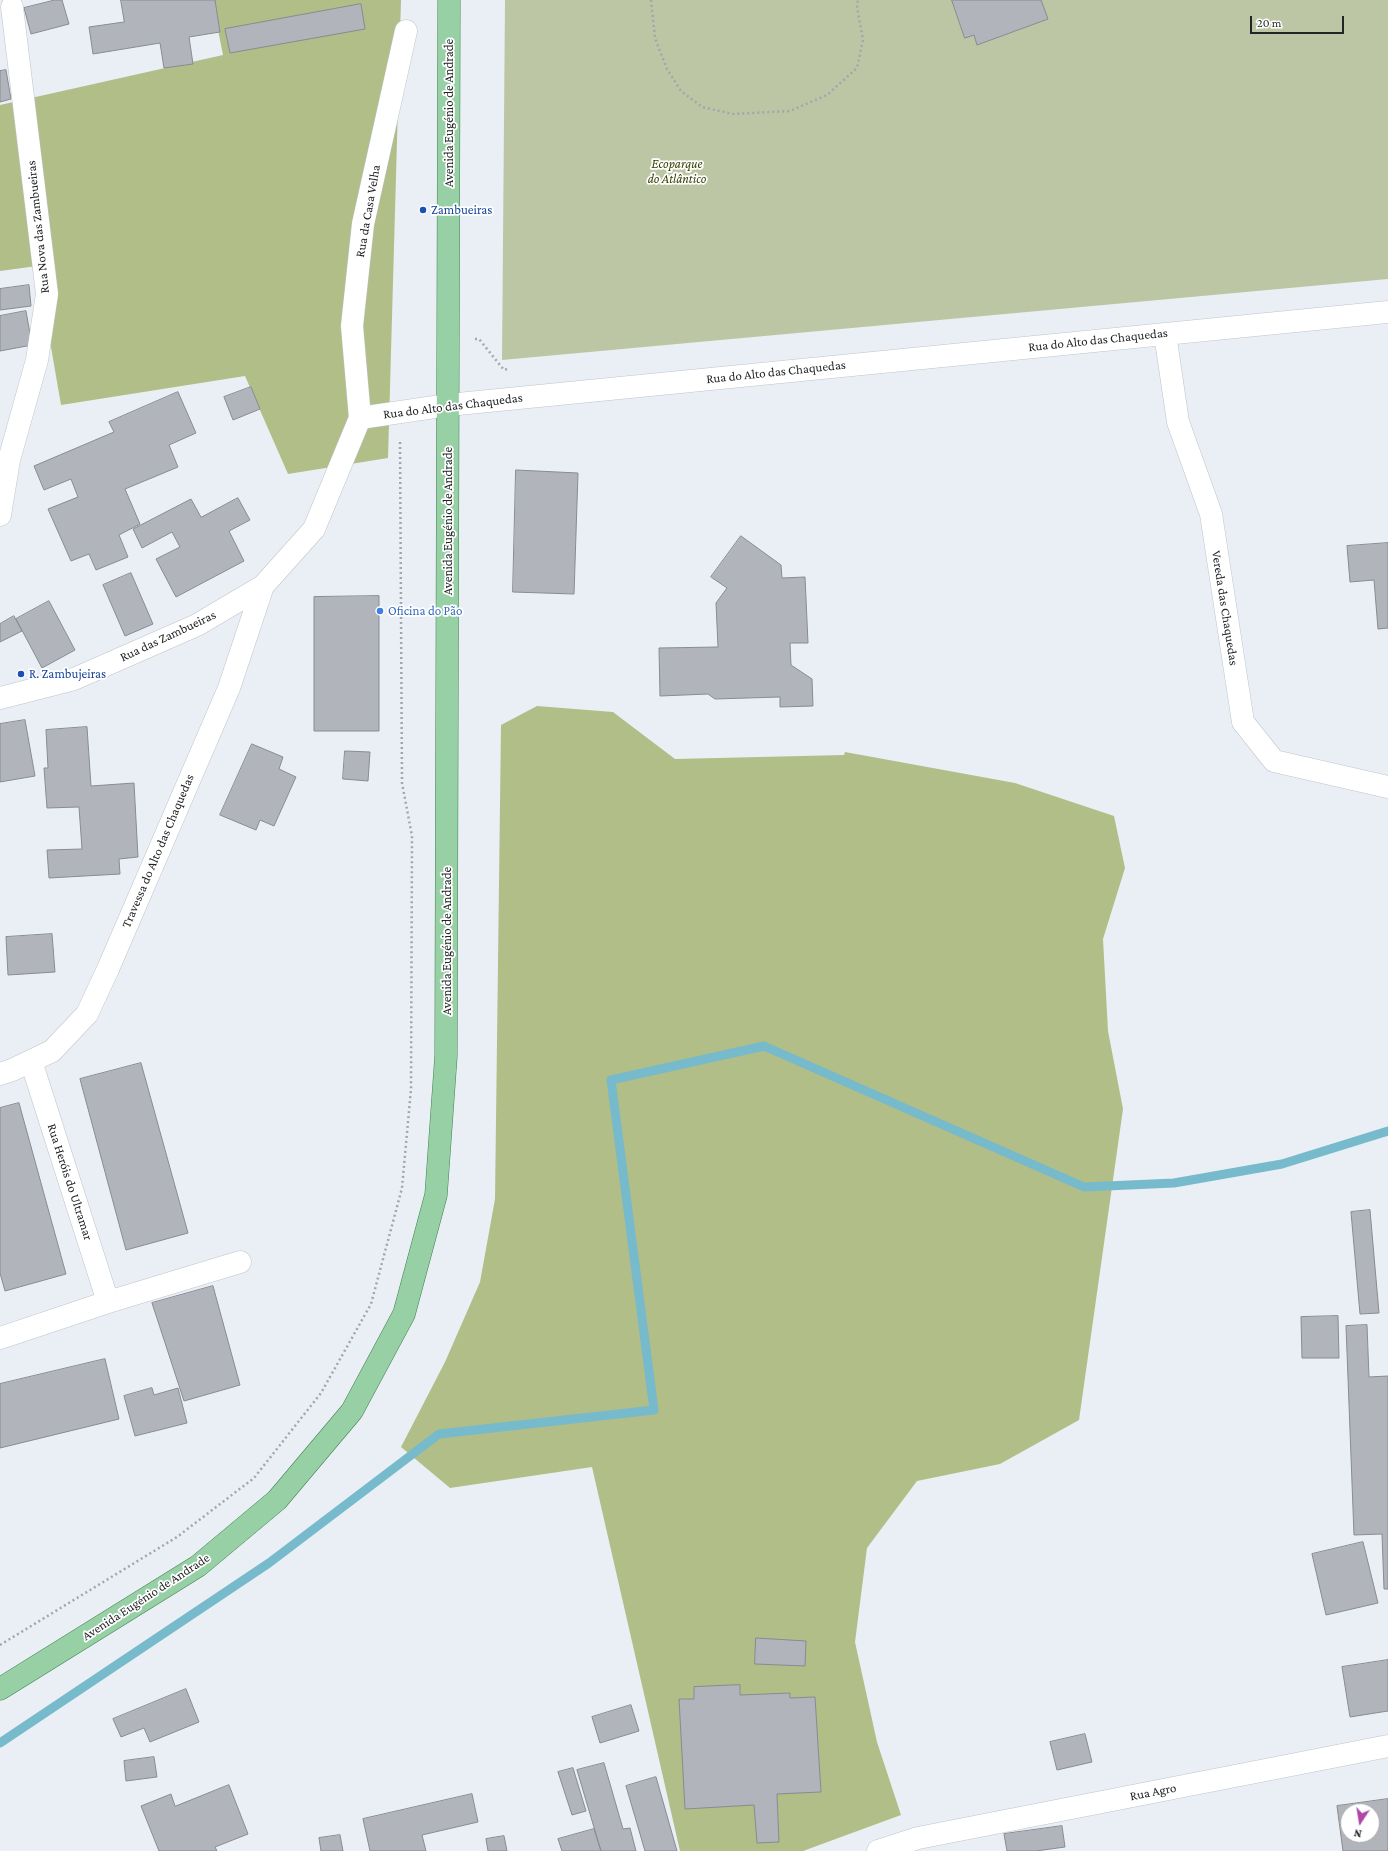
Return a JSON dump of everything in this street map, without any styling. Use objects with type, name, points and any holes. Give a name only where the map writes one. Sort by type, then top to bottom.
[{"type":"main road","name":"Avenida Eugénio de Andrade","points":[[0,1689],[198,1566],[277,1500],[352,1411],[404,1314],[436,1195],[446,1056],[449,0]]},
{"type":"street","name":"Rua Nova das Zambueiras","points":[[0,515],[9,460],[37,360],[47,294],[12,7]]},
{"type":"street","name":"Rua da Casa Velha","points":[[360,418],[352,326],[363,224],[406,31]]},
{"type":"street","name":"Rua do Alto das Chaquedas","points":[[360,418],[448,405],[1388,312]]},
{"type":"street","name":"Vereda das Chaquedas","points":[[1165,334],[1178,422],[1211,514],[1243,722],[1274,761],[1388,787]]},
{"type":"street","points":[[264,586],[314,529],[360,418]]},
{"type":"street","name":"Rua das Zambueiras","points":[[0,698],[74,679],[197,625],[264,586]]},
{"type":"street","name":"Travessa do Alto das Chaquedas","points":[[0,1074],[52,1051],[87,1014],[108,969],[228,688],[264,586]]},
{"type":"street","name":"Rua Heróis do Ultramar","points":[[31,1061],[108,1302]]},
{"type":"street","points":[[0,1338],[108,1302],[240,1262]]},
{"type":"street","name":"Rua Agro","points":[[878,1851],[919,1844],[1388,1746]]},
{"type":"path","points":[[651,0],[655,38],[667,69],[681,92],[702,107],[732,114],[790,111],[827,94],[857,68],[863,40],[857,6],[858,0]]},
{"type":"path","points":[[0,1645],[177,1537],[254,1478],[321,1393],[371,1304],[402,1188],[411,1088],[412,836],[402,783],[400,413]]},
{"type":"green space","points":[[212,0],[401,0],[388,458],[288,474],[245,376],[61,405],[37,266],[0,271],[0,105],[223,55]]},
{"type":"green space","name":"Ecoparque do Atlântico","points":[[505,0],[1388,0],[1388,279],[502,360]]},
{"type":"green space","points":[[537,706],[613,712],[675,759],[844,755],[845,752],[1015,783],[1114,816],[1125,868],[1103,939],[1108,1031],[1123,1109],[1079,1420],[1000,1464],[917,1481],[867,1548],[855,1642],[877,1742],[901,1815],[803,1851],[680,1851],[592,1467],[450,1488],[401,1447],[445,1362],[480,1282],[495,1199],[501,725]]},
{"type":"building","points":[[55,0],[62,0],[69,24],[31,34],[24,8]]},
{"type":"building","points":[[121,0],[215,0],[220,32],[189,37],[193,64],[164,68],[160,43],[93,54],[89,27],[124,22]]},
{"type":"building","points":[[952,0],[1041,0],[1048,19],[977,45],[974,35],[965,38]]},
{"type":"building","points":[[361,4],[365,29],[230,53],[225,29]]},
{"type":"building","points":[[6,70],[11,99],[0,102],[0,71]]},
{"type":"building","points":[[29,285],[31,306],[0,310],[0,289]]},
{"type":"building","points":[[26,311],[32,345],[0,351],[0,316]]},
{"type":"building","points":[[251,387],[260,409],[233,420],[224,397]]},
{"type":"building","points":[[178,392],[196,433],[169,445],[178,467],[125,489],[140,524],[119,535],[128,557],[96,570],[89,554],[71,561],[48,509],[78,497],[71,479],[44,490],[34,466],[114,432],[109,422]]},
{"type":"building","points":[[516,470],[578,473],[574,594],[513,592]]},
{"type":"building","points":[[238,498],[250,520],[229,531],[244,561],[176,597],[156,559],[180,547],[172,532],[142,548],[133,529],[191,499],[201,517]]},
{"type":"building","points":[[741,536],[781,565],[782,578],[805,577],[808,643],[790,643],[791,665],[812,679],[813,706],[780,707],[780,697],[715,699],[708,694],[660,696],[659,648],[718,647],[716,603],[727,588],[711,577]]},
{"type":"building","points":[[1388,543],[1388,628],[1378,629],[1374,580],[1350,582],[1347,546]]},
{"type":"building","points":[[131,573],[153,624],[125,636],[103,585]]},
{"type":"building","points":[[379,596],[379,731],[314,731],[314,597]]},
{"type":"building","points":[[49,601],[75,650],[42,668],[16,619]]},
{"type":"building","points":[[14,616],[22,631],[0,642],[0,624]]},
{"type":"building","points":[[25,720],[35,776],[0,782],[0,724]]},
{"type":"building","points":[[87,727],[91,786],[134,783],[138,857],[119,859],[120,874],[49,878],[47,850],[82,849],[79,807],[47,808],[44,768],[48,768],[46,730]]},
{"type":"building","points":[[252,744],[283,757],[279,769],[296,777],[274,826],[260,820],[256,830],[220,815]]},
{"type":"building","points":[[345,751],[370,752],[368,781],[343,779]]},
{"type":"building","points":[[52,934],[55,972],[8,975],[6,937]]},
{"type":"building","points":[[141,1063],[188,1233],[126,1250],[80,1079]]},
{"type":"building","points":[[19,1103],[66,1274],[5,1291],[0,1273],[0,1108]]},
{"type":"building","points":[[1370,1210],[1379,1313],[1360,1314],[1351,1212]]},
{"type":"building","points":[[213,1286],[240,1385],[184,1401],[152,1303]]},
{"type":"building","points":[[1338,1316],[1339,1358],[1302,1358],[1301,1317]]},
{"type":"building","points":[[1367,1325],[1369,1377],[1388,1376],[1388,1589],[1384,1589],[1382,1534],[1354,1535],[1346,1326]]},
{"type":"building","points":[[105,1359],[119,1419],[0,1448],[0,1384]]},
{"type":"building","points":[[152,1388],[154,1395],[178,1388],[187,1423],[135,1436],[124,1396]]},
{"type":"building","points":[[1363,1542],[1378,1603],[1326,1615],[1312,1554]]},
{"type":"building","points":[[756,1638],[806,1641],[805,1666],[755,1664]]},
{"type":"building","points":[[1388,1660],[1388,1711],[1350,1717],[1342,1667]]},
{"type":"building","points":[[740,1685],[740,1695],[790,1693],[790,1698],[815,1697],[821,1792],[777,1794],[779,1842],[757,1843],[754,1805],[685,1809],[679,1699],[694,1699],[694,1687]]},
{"type":"building","points":[[186,1689],[199,1722],[150,1742],[144,1728],[121,1737],[113,1719]]},
{"type":"building","points":[[631,1705],[639,1731],[600,1743],[592,1717]]},
{"type":"building","points":[[1085,1734],[1092,1762],[1057,1770],[1050,1742]]},
{"type":"building","points":[[154,1757],[157,1777],[126,1781],[124,1761]]},
{"type":"building","points":[[604,1763],[623,1829],[630,1828],[636,1851],[601,1851],[577,1770]]},
{"type":"building","points":[[573,1768],[586,1811],[572,1815],[558,1772]]},
{"type":"building","points":[[656,1777],[677,1851],[645,1851],[626,1786]]},
{"type":"building","points":[[229,1785],[248,1834],[215,1847],[217,1851],[159,1851],[141,1806],[171,1794],[175,1806]]},
{"type":"building","points":[[472,1794],[478,1822],[422,1835],[426,1851],[370,1851],[363,1819]]},
{"type":"building","points":[[1388,1799],[1388,1851],[1343,1851],[1342,1843],[1380,1843],[1380,1803],[1359,1803]]},
{"type":"building","points":[[1337,1806],[1340,1806],[1340,1828]]},
{"type":"building","points":[[1062,1826],[1065,1847],[1036,1851],[1007,1851],[1004,1834]]},
{"type":"building","points":[[594,1829],[601,1851],[562,1851],[558,1839]]},
{"type":"building","points":[[340,1835],[343,1851],[321,1851],[319,1838]]},
{"type":"building","points":[[504,1836],[507,1851],[488,1851],[486,1839]]},
{"type":"waterway","points":[[0,1743],[269,1563],[439,1434],[654,1410],[611,1080],[764,1046],[1084,1187],[1174,1183],[1282,1164],[1388,1131]]},
{"type":"place","name":"Zambueiras","points":[[423,210]]},
{"type":"place","name":"Oficina do Pão","points":[[380,611]]},
{"type":"place","name":"R. Zambujeiras","points":[[21,674]]}]
